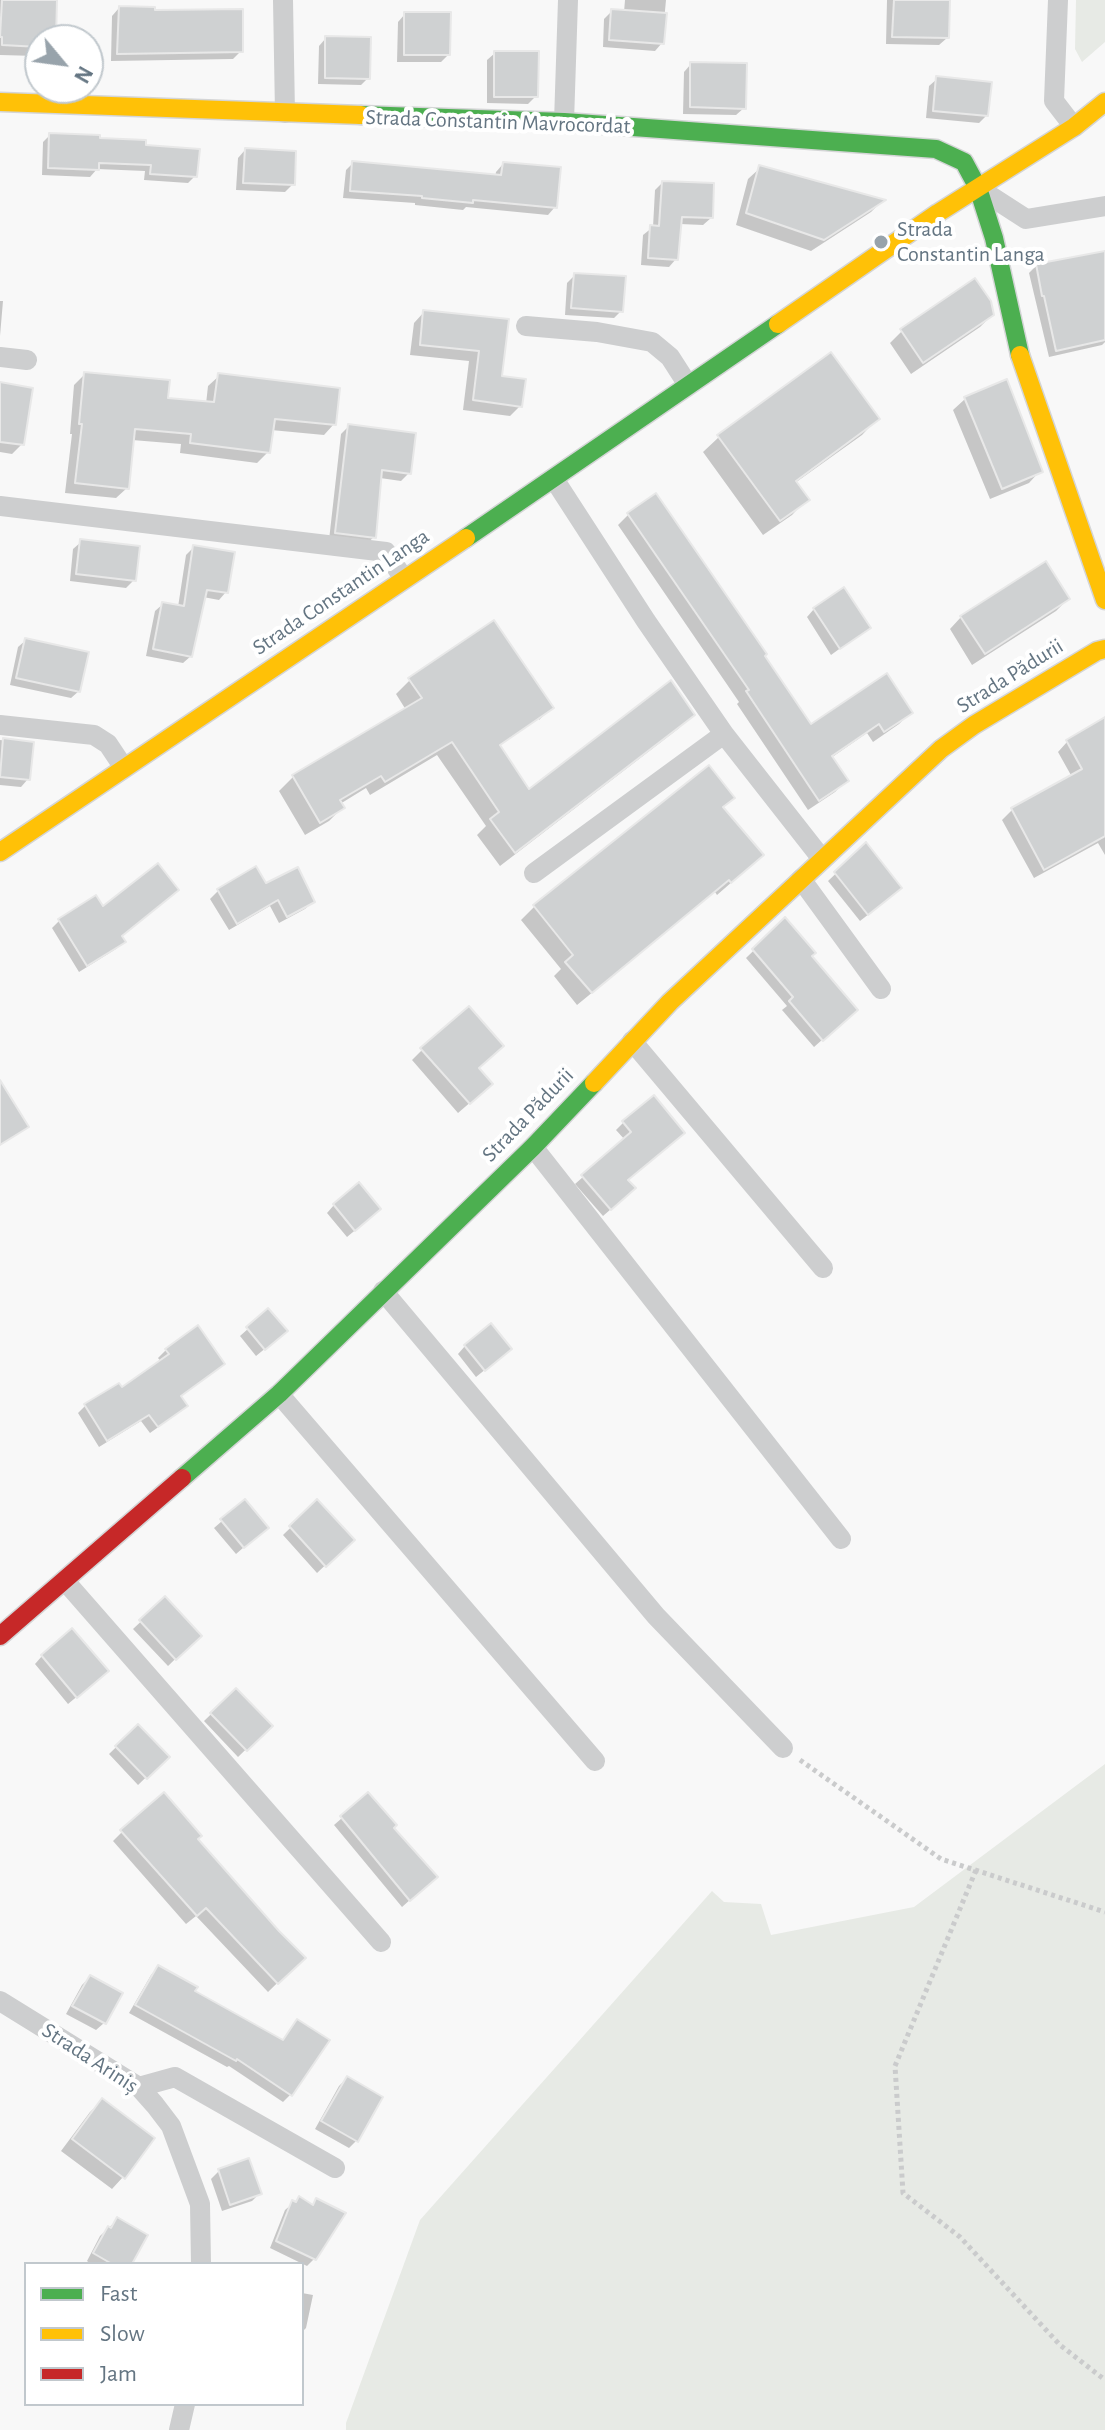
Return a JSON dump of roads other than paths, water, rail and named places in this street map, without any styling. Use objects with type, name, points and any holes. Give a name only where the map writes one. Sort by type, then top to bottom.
[{"type":"street","points":[[283,0],[285,113]]},
{"type":"street","points":[[564,122],[568,0]]},
{"type":"street","points":[[1058,0],[1054,101],[1074,127]]},
{"type":"street","name":"Strada Constantin Mavrocordat","points":[[0,102],[564,122],[936,149],[964,162],[978,188]]},
{"type":"street","name":"Strada Constantin Langa","points":[[0,852],[554,479],[978,188],[1074,127],[1105,102]]},
{"type":"street","points":[[978,188],[1026,219],[1105,206]]},
{"type":"street","points":[[978,188],[994,238],[1020,354],[1105,600]]},
{"type":"street","points":[[526,326],[597,332],[652,342],[670,357],[688,385]]},
{"type":"street","points":[[0,357],[27,360]]},
{"type":"street","points":[[554,479],[724,734],[822,859]]},
{"type":"street","points":[[0,506],[386,552],[404,579]]},
{"type":"street","name":"Strada Pădurii","points":[[0,1636],[279,1394],[533,1147],[670,1002],[941,749],[974,725],[1105,649]]},
{"type":"street","points":[[0,725],[94,735],[108,744],[124,768]]},
{"type":"street","points":[[534,873],[724,734]]},
{"type":"street","points":[[801,879],[881,989]]},
{"type":"street","points":[[632,1041],[823,1268]]},
{"type":"street","points":[[533,1147],[841,1539]]},
{"type":"street","points":[[383,1291],[656,1616],[783,1748]]},
{"type":"street","points":[[279,1394],[595,1761]]},
{"type":"street","points":[[65,1581],[381,1942]]},
{"type":"street","name":"Strada Ariniș","points":[[0,2001],[139,2087],[171,2126],[200,2204],[201,2262]]},
{"type":"street","points":[[139,2087],[175,2077],[335,2168]]},
{"type":"street","points":[[179,2430],[185,2406]]},
{"type":"place","name":"Strada Constantin Langa","points":[[881,242]]}]
